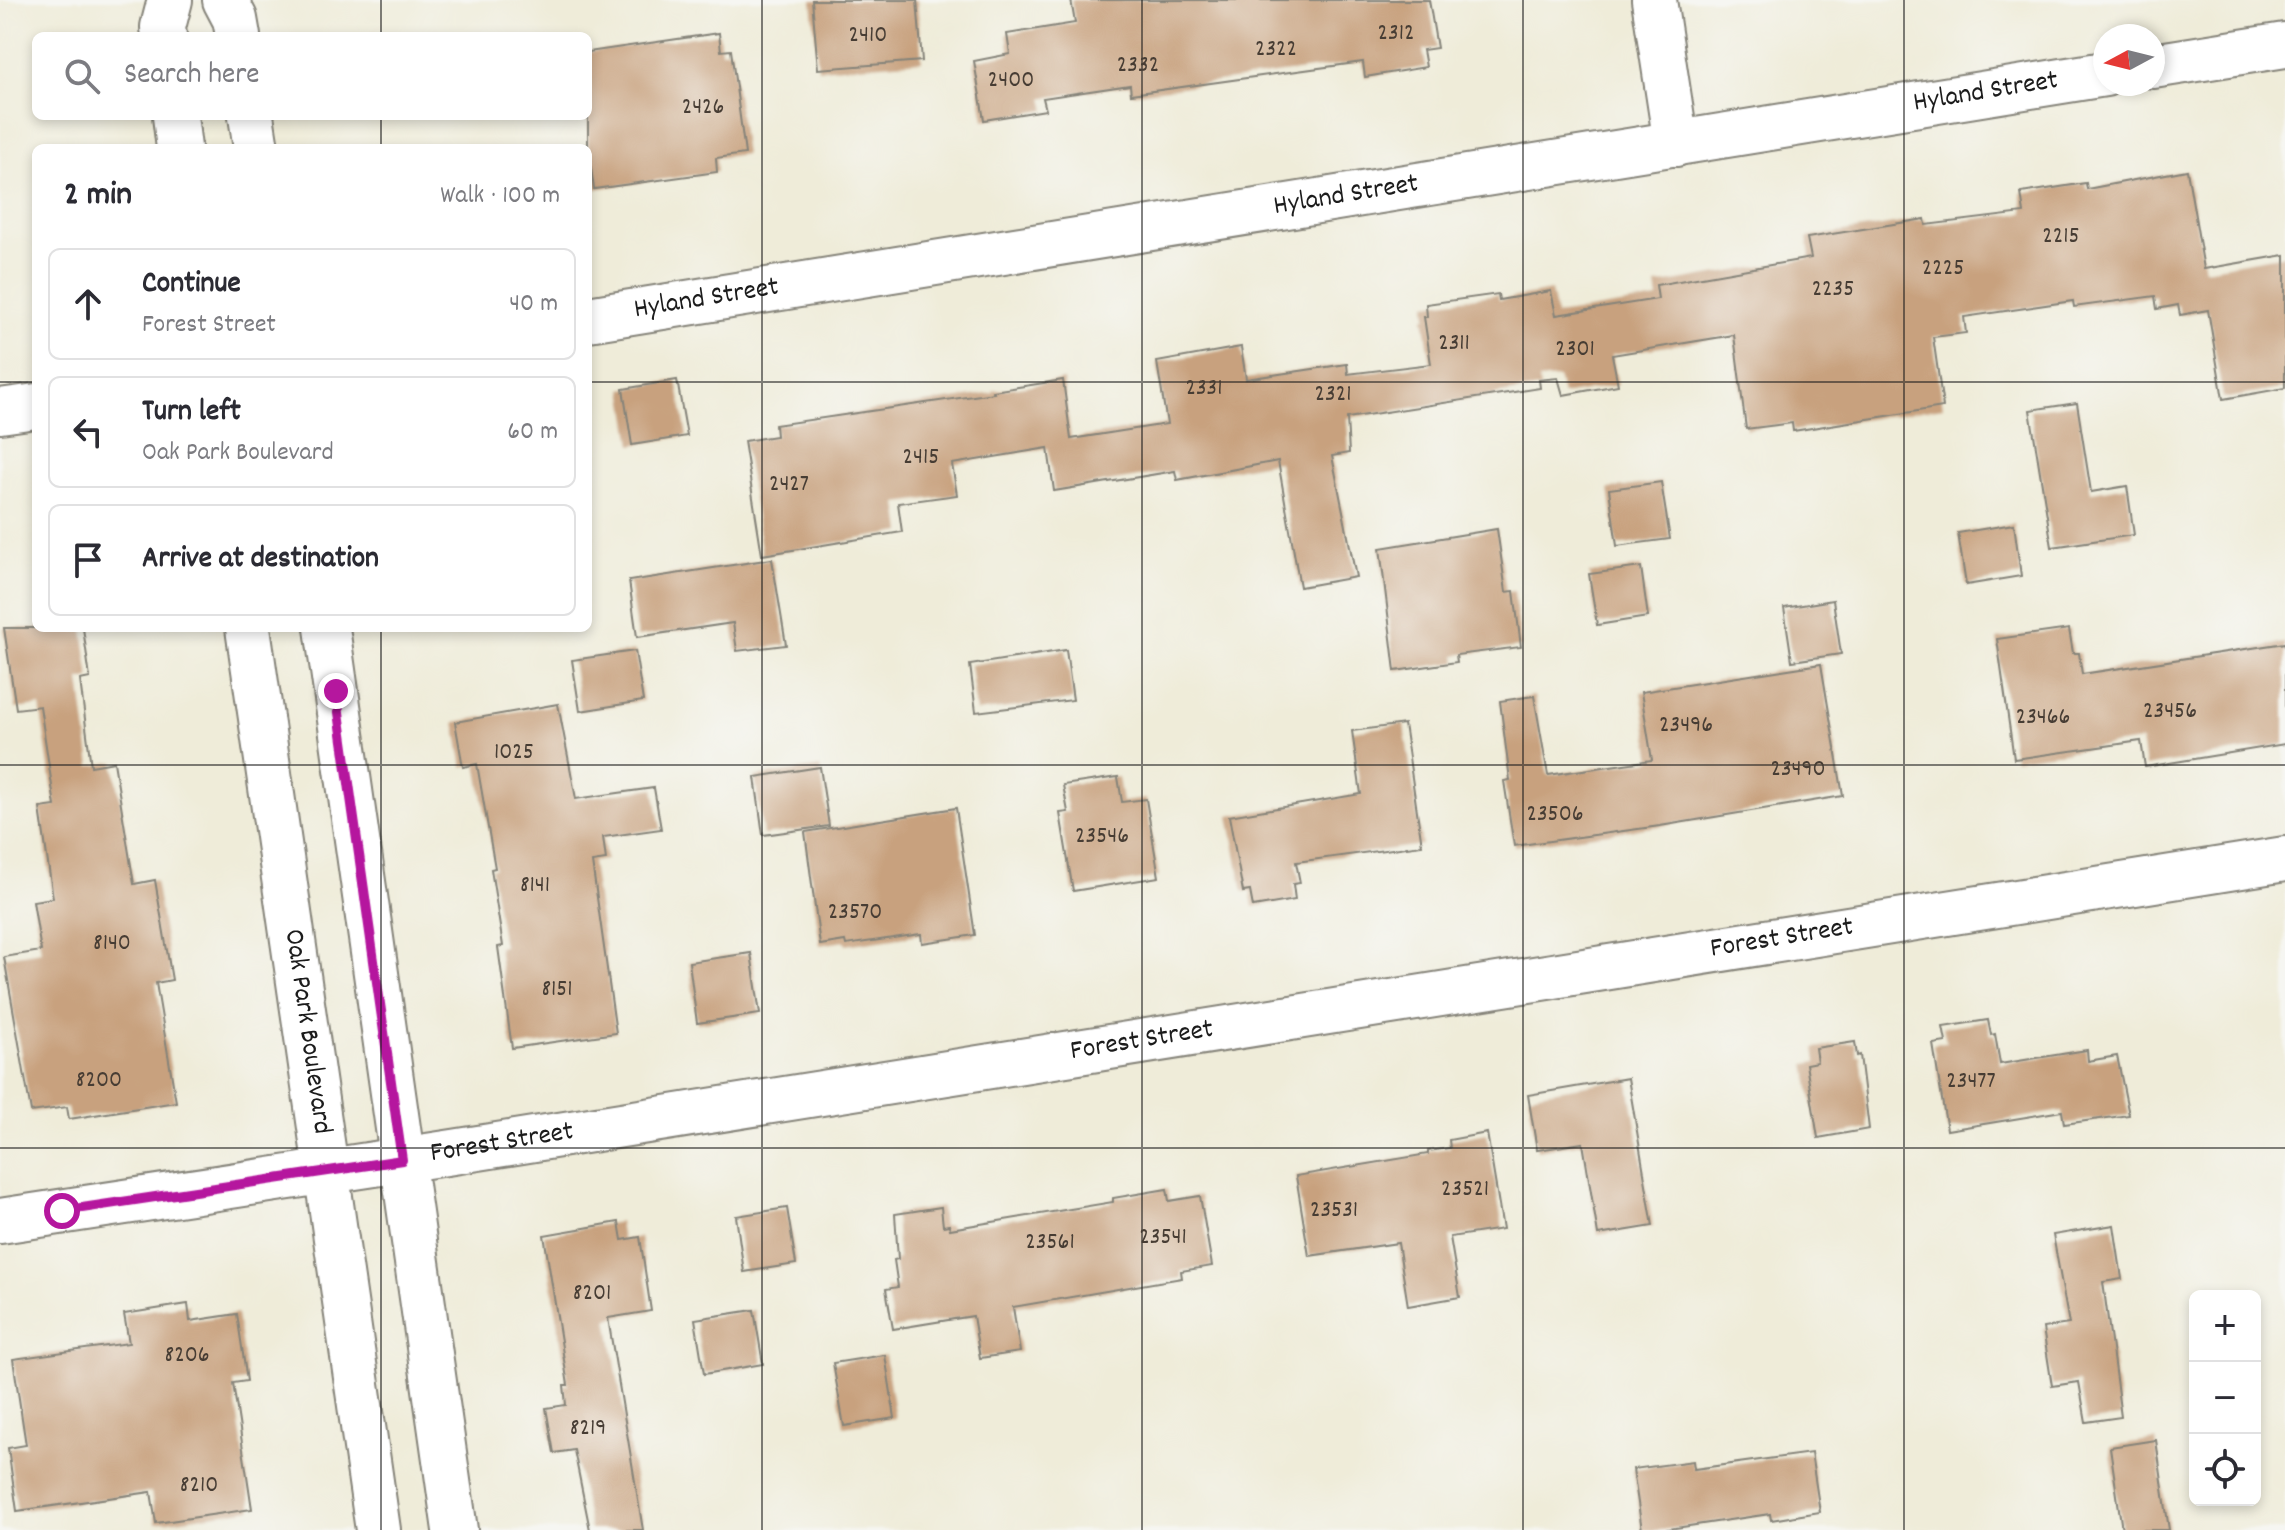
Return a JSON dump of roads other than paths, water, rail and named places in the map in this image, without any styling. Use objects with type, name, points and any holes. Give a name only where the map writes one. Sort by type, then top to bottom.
[{"type":"street","points":[[164,32],[170,0]]},
{"type":"street","points":[[225,0],[235,19],[237,32]]},
{"type":"street","points":[[1654,0],[1676,144]]},
{"type":"street","points":[[2165,64],[2285,45]]},
{"type":"street","name":"Hyland Street","points":[[592,318],[2093,76]]},
{"type":"street","points":[[176,120],[178,144]]},
{"type":"street","points":[[252,120],[255,144]]},
{"type":"street","points":[[0,411],[32,407]]},
{"type":"street","name":"Oak Park Boulevard","points":[[249,632],[378,1530]]},
{"type":"street","points":[[328,632],[455,1530]]},
{"type":"street","name":"Forest Street","points":[[0,1221],[402,1160],[2285,859]]}]
